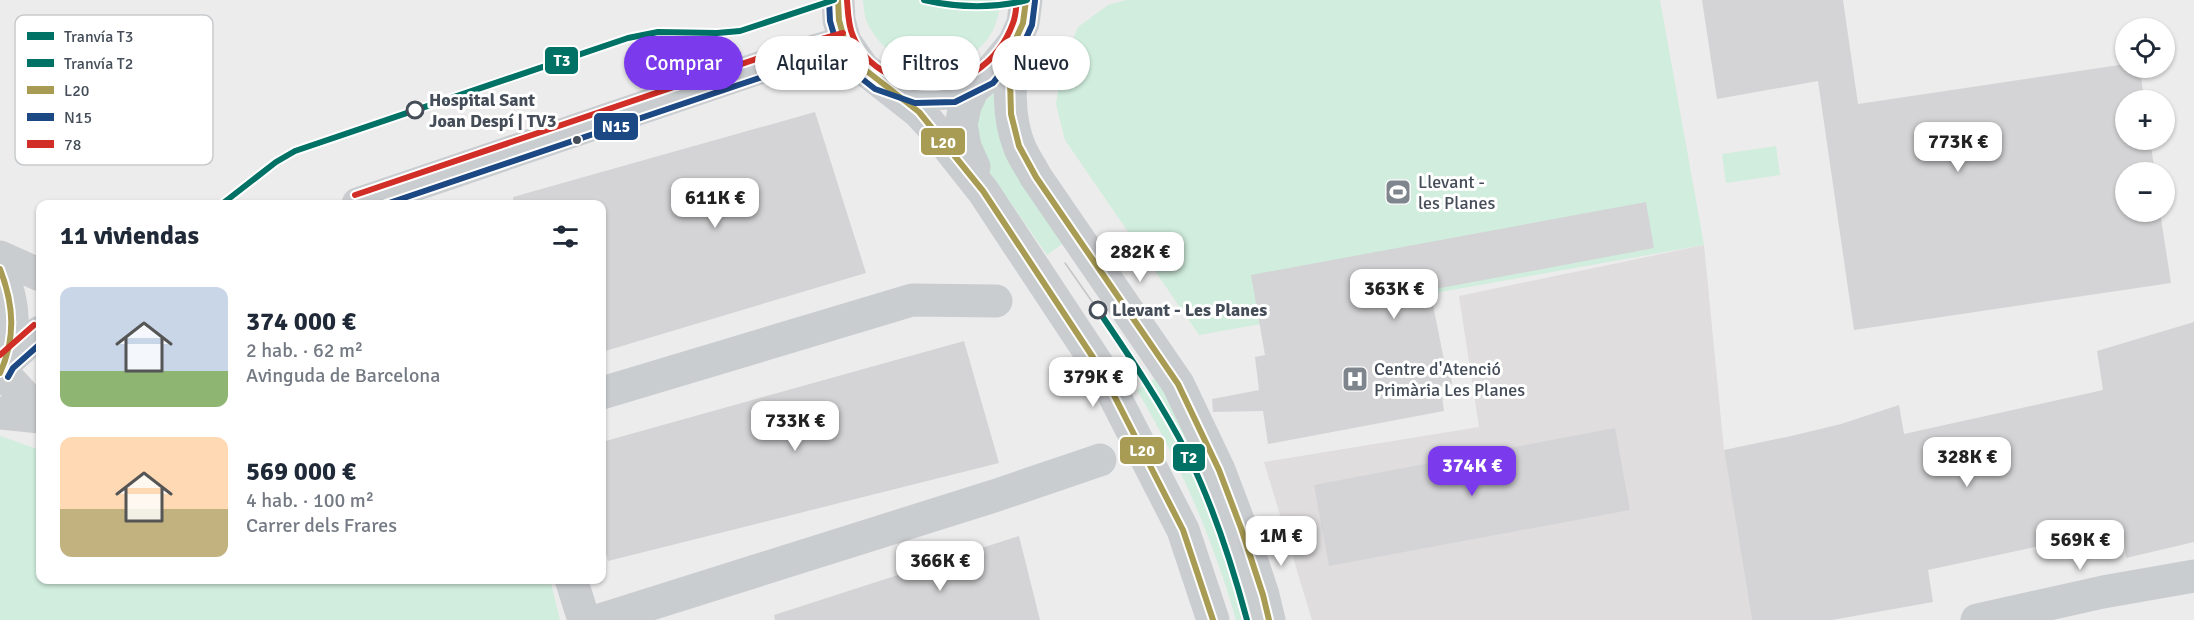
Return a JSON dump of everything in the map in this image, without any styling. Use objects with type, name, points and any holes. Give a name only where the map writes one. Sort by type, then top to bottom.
[{"type":"street","points":[[838,0],[839,20],[843,36]]},
{"type":"street","points":[[1017,36],[1023,23],[1026,0]]},
{"type":"street","points":[[370,200],[755,70]]},
{"type":"street","points":[[983,191],[965,147],[961,125],[965,106],[973,89],[992,70]]},
{"type":"street","points":[[869,73],[919,112],[983,191],[1100,368],[1183,530],[1213,620]]},
{"type":"street","points":[[879,81],[915,94],[953,93],[987,76]]},
{"type":"street","points":[[1010,90],[1011,114],[1019,146],[1036,177],[1148,337],[1178,384],[1219,470],[1241,528],[1269,620]]},
{"type":"street","points":[[0,257],[36,273]]},
{"type":"street","points":[[0,269],[11,301],[13,331],[2,369]]},
{"type":"street","points":[[606,392],[912,300],[996,301]]},
{"type":"street","points":[[2,369],[36,336]]},
{"type":"street","points":[[2,369],[36,410]]},
{"type":"street","points":[[0,413],[36,415]]},
{"type":"street","points":[[600,620],[1100,460]]},
{"type":"street","points":[[1977,620],[2103,592],[2194,576]]},
{"type":"street","points":[[573,584],[584,620]]},
{"type":"shaded area","points":[[1704,245],[1724,450],[1752,620],[1312,620],[1264,462],[1479,427],[1459,296]]},
{"type":"green space","points":[[863,0],[1000,0],[995,25],[980,46],[980,36],[881,36],[881,43],[867,22]]},
{"type":"green space","name":"Llevant - les Planes","points":[[1127,0],[1660,0],[1704,245],[1199,335],[1065,140],[1056,104],[1058,90],[1090,90],[1090,36],[1074,36],[1078,27],[1108,5]]},
{"type":"green space","points":[[995,92],[1069,239],[1047,255],[985,166],[972,129],[982,104]]},
{"type":"green space","points":[[1776,146],[1780,175],[1726,183],[1722,154]]},
{"type":"green space","points":[[1160,375],[1185,422],[1259,620],[1236,620],[1217,560],[1194,502],[1137,390]]},
{"type":"green space","points":[[0,436],[36,449],[36,584],[551,584],[560,620],[0,620]]},
{"type":"building","points":[[1702,0],[1843,0],[1858,104],[2115,66],[2115,78],[2141,78],[2143,90],[2115,90],[2115,150],[2152,150],[2153,162],[2115,162],[2115,222],[2162,222],[2171,283],[1854,330],[1818,81],[1717,99]]},
{"type":"building","points":[[815,112],[866,273],[606,351],[606,200],[513,200],[513,197]]},
{"type":"building","points":[[1646,202],[1654,248],[1430,290],[1444,360],[1449,360],[1452,384],[1441,387],[1444,411],[1268,444],[1263,411],[1213,412],[1212,399],[1259,390],[1255,357],[1265,355],[1251,275]]},
{"type":"building","points":[[2194,322],[2194,542],[2126,558],[2123,528],[1928,570],[1933,602],[1832,620],[1752,620],[1724,450],[1841,424],[1899,405],[1904,434],[2103,390],[2097,351]]},
{"type":"building","points":[[964,341],[999,463],[608,561],[606,553],[606,441]]},
{"type":"building","points":[[1615,428],[1630,510],[1329,566],[1314,485]]},
{"type":"building","points":[[1019,536],[1040,620],[775,620],[774,615]]},
{"type":"tram line","name":"T3","points":[[227,200],[276,162],[295,151],[628,38],[658,32],[740,31],[834,0]]},
{"type":"tram line","name":"T3","points":[[924,0],[950,5],[976,6],[1001,5],[1027,0]]},
{"type":"tram line","points":[[1065,263],[1098,310]]},
{"type":"tram line","name":"T2","points":[[1098,310],[1157,399],[1188,455],[1222,536],[1247,620]]},
{"type":"transit line","name":"N15","points":[[829,0],[830,21],[837,45],[856,74],[875,89],[915,103],[955,102],[993,83],[1022,47],[1032,25],[1035,1]]},
{"type":"transit line","name":"L20","points":[[838,0],[839,20],[845,42],[863,68],[919,112],[983,191],[1100,368],[1183,530],[1213,620]]},
{"type":"transit line","name":"78","points":[[847,0],[851,32],[856,44],[866,57],[885,72],[899,79],[916,85],[932,86],[962,79],[987,62],[1007,37],[1014,20],[1017,0]]},
{"type":"transit line","name":"L20","points":[[1026,0],[1023,23],[1014,43],[1010,79],[1011,114],[1019,146],[1036,177],[1178,384],[1219,470],[1241,528],[1269,620]]},
{"type":"transit line","name":"78","points":[[355,195],[783,50],[843,33]]},
{"type":"transit line","name":"N15","points":[[398,200],[755,79]]},
{"type":"transit line","name":"L20","points":[[0,269],[8,296],[11,321],[9,347],[0,373]]},
{"type":"transit line","name":"78","points":[[0,355],[34,325]]},
{"type":"transit line","name":"N15","points":[[8,377],[13,368],[36,348]]},
{"type":"place","name":"Hospital Sant Joan Despí | TV3","points":[[415,110]]},
{"type":"place","name":"Llevant - les Planes","points":[[1398,192]]},
{"type":"place","name":"Llevant - Les Planes","points":[[1098,310]]},
{"type":"place","name":"Centre d'Atenció Primària Les Planes","points":[[1355,379]]}]
